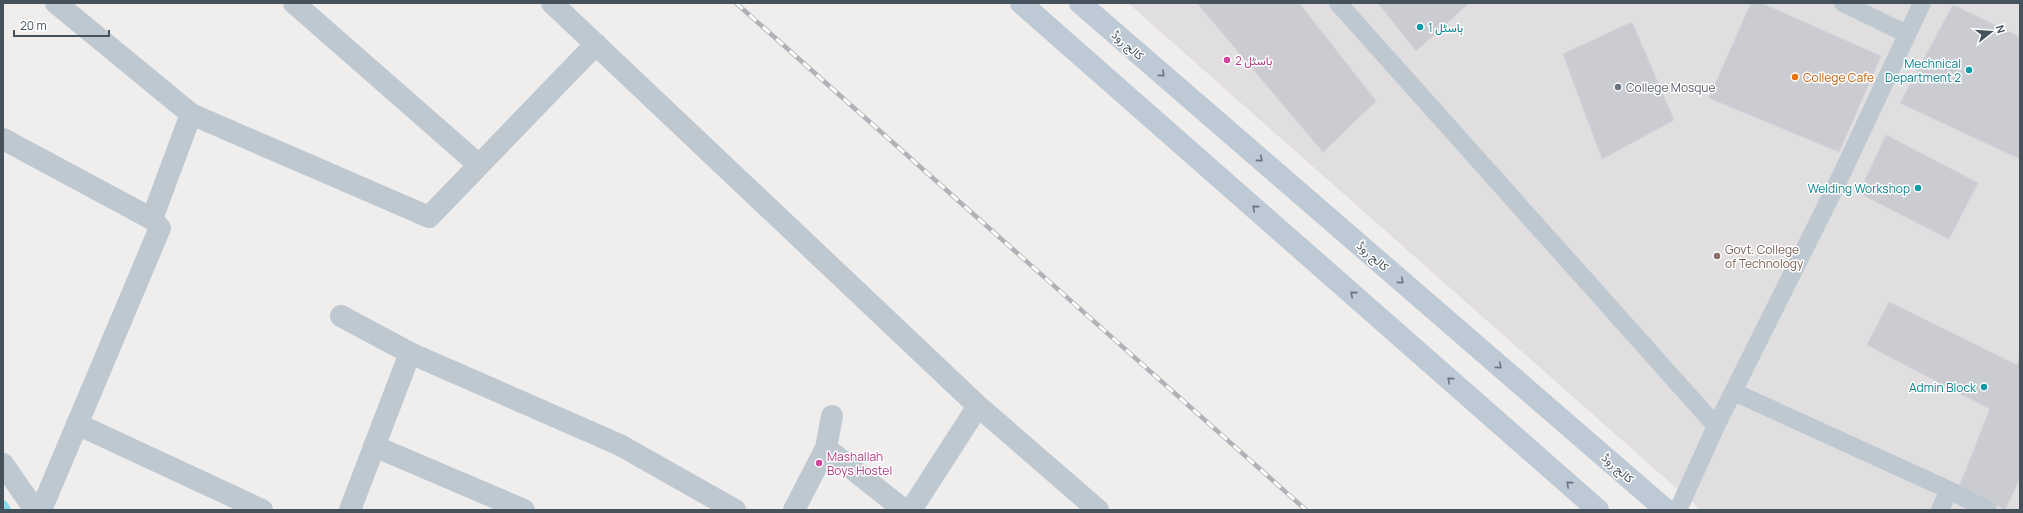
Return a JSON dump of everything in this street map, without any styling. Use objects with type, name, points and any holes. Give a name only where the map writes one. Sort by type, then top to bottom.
[{"type":"main road","points":[[1021,3],[1598,510]]},
{"type":"main road","name":"کالج روڈ","points":[[1080,3],[1666,510]]},
{"type":"street","points":[[56,3],[191,114],[429,217],[596,44]]},
{"type":"street","points":[[294,3],[480,165]]},
{"type":"street","points":[[557,5],[596,44],[978,406],[1098,510]]},
{"type":"street","points":[[152,219],[191,114]]},
{"type":"street","points":[[3,139],[152,219],[160,228],[41,510]]},
{"type":"street","points":[[341,316],[410,353],[620,445],[735,510]]},
{"type":"street","points":[[350,510],[410,353]]},
{"type":"street","points":[[911,510],[978,406]]},
{"type":"street","points":[[794,510],[826,448],[832,416]]},
{"type":"street","points":[[77,424],[262,510]]},
{"type":"street","points":[[374,446],[524,510]]},
{"type":"street","points":[[826,448],[904,510]]},
{"type":"street","points":[[3,464],[36,510]]},
{"type":"lane","points":[[1338,3],[1716,426]]},
{"type":"lane","points":[[1843,3],[1907,34]]},
{"type":"lane","points":[[1678,510],[1716,426],[1836,186],[1922,3]]},
{"type":"lane","points":[[1734,392],[1949,490],[1988,510]]},
{"type":"lane","points":[[1940,510],[1949,490]]},
{"type":"shaded area","name":"Govt. College of Technology","points":[[1128,3],[2020,3],[2020,510],[1701,510]]},
{"type":"building","name":"ہاسٹل 2","points":[[1197,3],[1299,3],[1376,101],[1323,152]]},
{"type":"building","name":"ہاسٹل 1","points":[[1378,3],[1469,3],[1416,51]]},
{"type":"building","name":"College Cafe","points":[[1751,3],[1761,3],[1881,56],[1839,152],[1709,98]]},
{"type":"building","name":"Mechnical Department 2","points":[[1953,5],[2020,37],[2020,159],[1900,103]]},
{"type":"building","name":"College Mosque","points":[[1632,22],[1674,120],[1602,159],[1563,54]]},
{"type":"building","name":"Welding Workshop","points":[[1886,135],[1978,183],[1949,239],[1859,193]]},
{"type":"building","name":"Admin Block","points":[[1889,302],[2017,365],[2020,358],[2020,478],[2005,510],[1959,487],[1990,409],[1867,345]]},
{"type":"waterway","points":[[3,505],[6,510]]},
{"type":"railway","points":[[736,3],[1306,510]]},
{"type":"place","name":"ہاسٹل 1","points":[[1420,27]]},
{"type":"place","name":"ہاسٹل 2","points":[[1227,60]]},
{"type":"place","name":"Mechnical Department 2","points":[[1969,70]]},
{"type":"place","name":"College Cafe","points":[[1795,77]]},
{"type":"place","name":"College Mosque","points":[[1618,87]]},
{"type":"place","name":"Welding Workshop","points":[[1918,188]]},
{"type":"place","name":"Govt. College of Technology","points":[[1717,256]]},
{"type":"place","name":"Admin Block","points":[[1984,387]]},
{"type":"place","name":"Mashallah Boys Hostel","points":[[819,463]]}]
